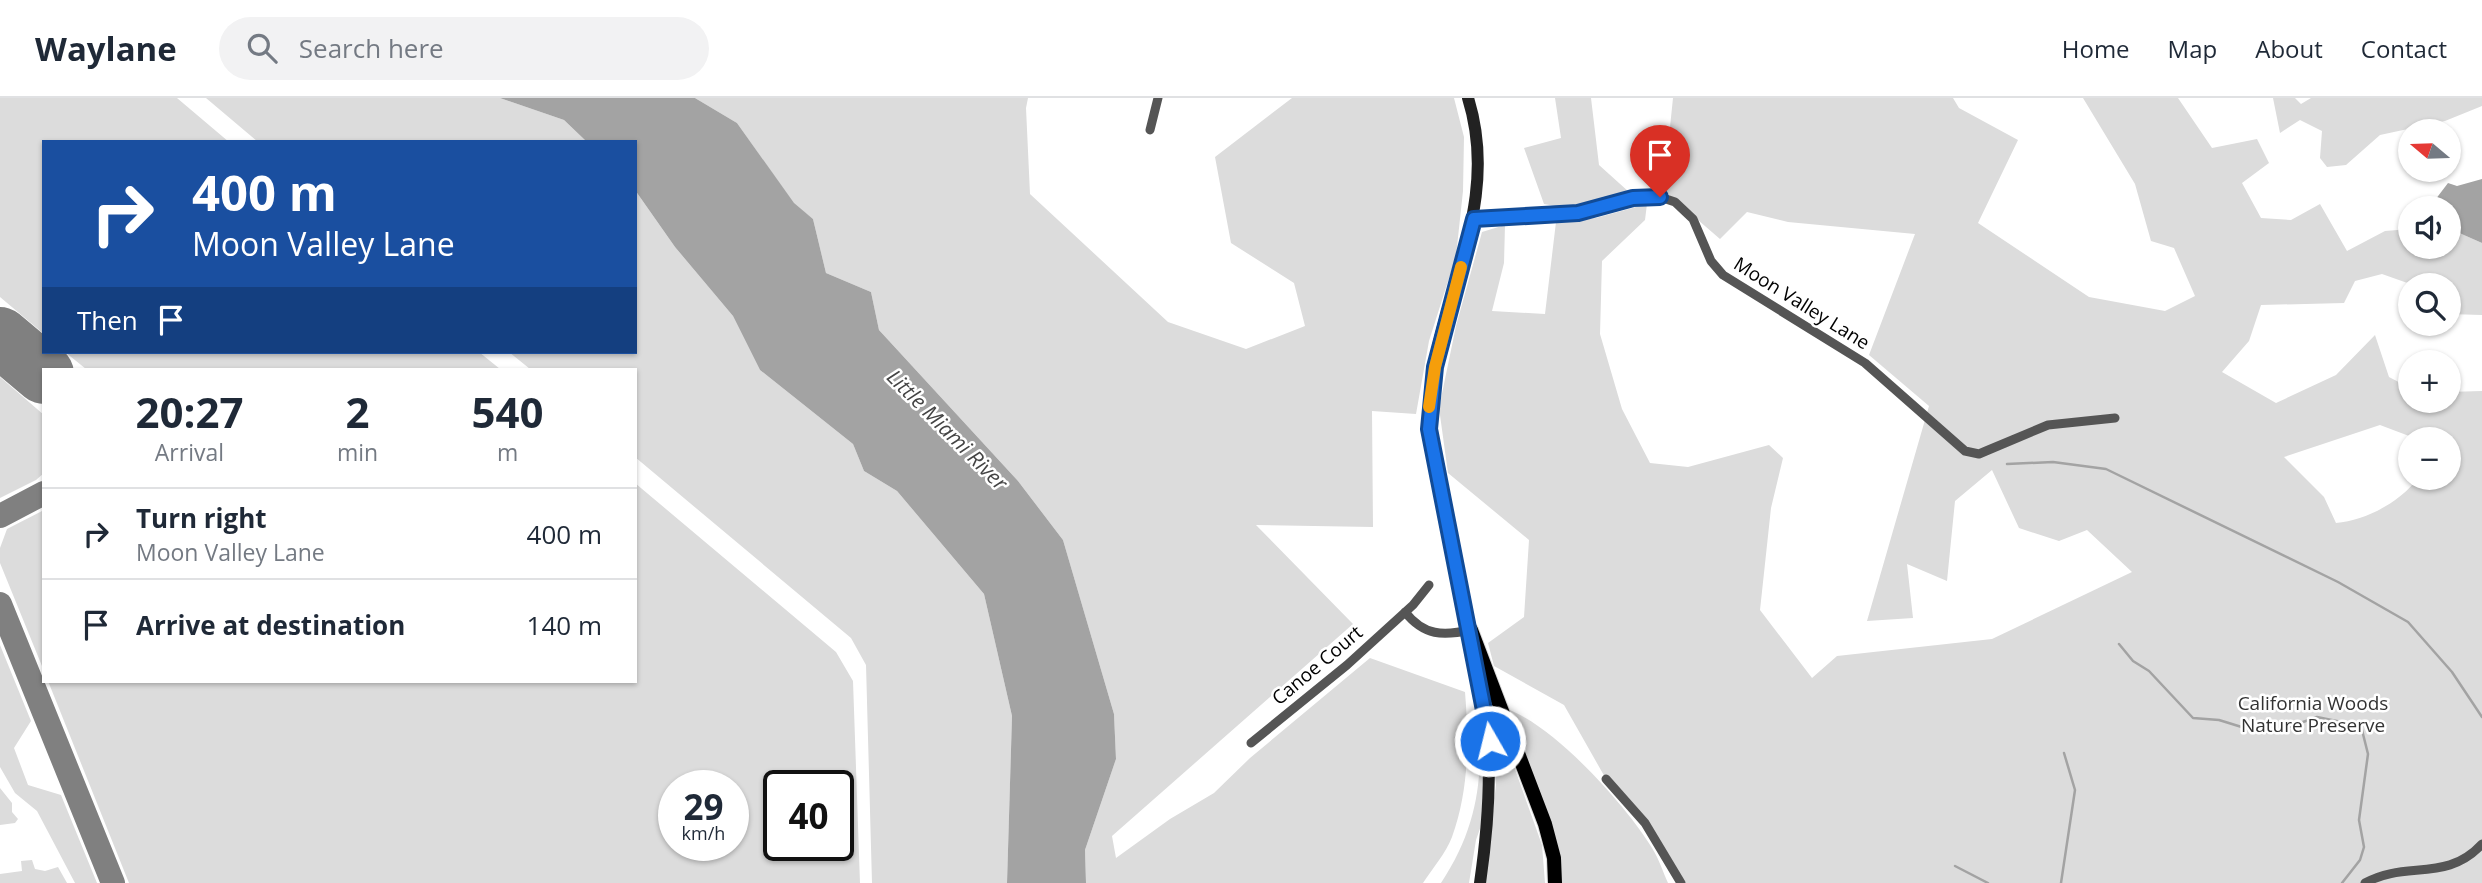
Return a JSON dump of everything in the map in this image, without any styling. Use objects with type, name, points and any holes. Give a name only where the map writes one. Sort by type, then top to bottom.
[{"type":"main road","points":[[1471,630],[1545,824],[1554,858],[1555,883]]},
{"type":"street","points":[[1150,130],[1158,98]]},
{"type":"street","points":[[1468,98],[1477,153],[1474,219],[1435,367],[1429,410],[1433,453],[1471,630],[1490,741],[1489,821],[1480,883]]},
{"type":"street","name":"Moon Valley Lane","points":[[1474,219],[1578,213],[1633,198],[1668,199],[1693,219],[1711,261],[1723,275],[1865,363],[1965,451],[1978,454],[2048,425],[2115,418]]},
{"type":"street","name":"Canoe Court","points":[[1251,743],[1347,664],[1405,612],[1429,584]]},
{"type":"street","points":[[1405,612],[1419,627],[1437,635],[1471,630]]},
{"type":"street","points":[[1606,779],[1645,822],[1681,883]]},
{"type":"street","points":[[2365,883],[2381,876],[2452,867],[2467,860],[2482,844]]},
{"type":"green space","points":[[0,98],[177,98],[227,140],[42,140],[42,332],[0,297]]},
{"type":"green space","points":[[206,98],[500,98],[564,120],[585,140],[256,140]]},
{"type":"green space","points":[[695,98],[1028,98],[1026,108],[1030,194],[1168,322],[1246,349],[1305,326],[1294,283],[1231,243],[1215,157],[1292,98],[1454,98],[1464,137],[1463,191],[1456,256],[1429,341],[1416,414],[1372,411],[1373,527],[1256,525],[1353,624],[1112,836],[1116,858],[1170,819],[1214,793],[1250,758],[1370,658],[1465,692],[1467,747],[1462,801],[1449,843],[1423,883],[1086,883],[1085,850],[1116,759],[1114,714],[1063,540],[1018,481],[879,330],[871,292],[826,273],[813,219],[794,204],[737,123]]},
{"type":"green space","points":[[1555,98],[1591,98],[1599,165],[1629,192],[1567,208],[1544,204],[1524,148],[1561,138]]},
{"type":"green space","name":"California Woods Nature Preserve","points":[[1673,98],[1953,98],[1959,108],[2018,140],[1978,223],[2089,297],[2165,311],[2195,296],[2174,248],[2151,241],[2135,184],[2083,98],[2178,98],[2212,148],[2257,139],[2269,163],[2242,183],[2261,218],[2291,220],[2320,204],[2347,251],[2385,231],[2398,230],[2398,259],[2461,259],[2461,234],[2482,243],[2482,315],[2461,314],[2461,273],[2398,273],[2398,280],[2382,274],[2355,281],[2344,303],[2261,305],[2249,341],[2222,372],[2276,403],[2336,375],[2375,335],[2389,377],[2398,382],[2398,413],[2461,413],[2461,392],[2482,391],[2482,883],[1676,883],[1652,837],[1606,779],[1564,705],[1494,666],[1488,643],[1524,617],[1529,540],[1448,473],[1439,408],[1456,326],[1482,232],[1505,225],[1504,263],[1492,311],[1545,314],[1556,222],[1596,218],[1647,204],[1645,220],[1602,261],[1600,334],[1622,409],[1650,463],[1688,467],[1769,445],[1783,458],[1771,508],[1760,610],[1812,678],[1837,656],[1992,639],[2132,572],[2087,530],[2059,541],[2019,528],[1992,470],[1955,501],[1947,581],[1907,564],[1913,618],[1867,621],[1929,406],[1869,355],[1915,234],[1788,222],[1747,212],[1720,239],[1632,163],[1670,127]],"holes":[[[2380,425],[2398,432],[2398,427],[2461,427],[2461,490],[2408,490],[2371,514],[2336,523],[2324,497],[2284,457]]]},
{"type":"green space","points":[[2273,98],[2295,98],[2301,104],[2311,98],[2482,98],[2482,106],[2450,119],[2398,119],[2398,131],[2380,135],[2346,165],[2327,167],[2320,158],[2322,131],[2300,120],[2280,133]]},
{"type":"green space","points":[[637,193],[675,247],[733,316],[760,370],[853,444],[864,471],[897,491],[984,594],[1012,716],[1007,883],[872,883],[866,665],[851,638],[637,459],[637,368],[529,368],[511,354],[637,354]]},
{"type":"green space","points":[[67,354],[481,354],[499,368],[85,368]]},
{"type":"green space","points":[[0,377],[42,413],[42,475],[0,498]]},
{"type":"green space","points":[[637,485],[836,652],[853,681],[860,883],[129,883],[49,683],[637,683]]},
{"type":"green space","points":[[42,511],[42,666],[0,563],[0,548],[7,529]]},
{"type":"green space","points":[[1464,643],[1477,697],[1484,758],[1483,820],[1476,840],[1469,883],[1441,883],[1470,824],[1480,766],[1476,707]]},
{"type":"green space","points":[[0,645],[31,721],[14,748],[28,785],[61,795],[97,883],[75,883],[37,811],[15,793],[0,767]]},
{"type":"green space","points":[[1504,708],[1544,730],[1606,789],[1652,848],[1668,883],[1558,883]]},
{"type":"green space","points":[[1495,713],[1542,845],[1545,883],[1485,883],[1496,785],[1491,714]]},
{"type":"green space","points":[[0,788],[12,803],[12,812],[18,819],[15,823],[0,825]]},
{"type":"green space","points":[[32,860],[35,869],[45,871],[58,867],[67,883],[0,883],[0,874],[22,871],[21,861]]},
{"type":"water","name":"Little Miami River","points":[[500,98],[695,98],[737,123],[794,203],[813,219],[826,273],[871,292],[879,330],[1018,481],[1063,540],[1114,714],[1116,759],[1085,850],[1086,883],[1007,883],[1012,716],[984,594],[897,491],[864,471],[853,444],[760,370],[733,316],[675,247],[637,193],[637,140],[585,140],[564,120]]},
{"type":"water","points":[[2482,179],[2482,243],[2461,234],[2461,196],[2438,196],[2448,183],[2457,186]]},
{"type":"waterway","points":[[2007,464],[2053,462],[2106,469],[2338,582],[2408,622],[2452,672],[2482,717]]},
{"type":"waterway","points":[[2119,644],[2133,661],[2149,671],[2193,718],[2219,720],[2261,733],[2275,732],[2317,717],[2361,726],[2368,754],[2359,820],[2364,847],[2360,860],[2342,883]]},
{"type":"waterway","points":[[2061,883],[2075,790],[2064,753]]},
{"type":"waterway","points":[[1955,866],[1988,883]]},
{"type":"taxiway","points":[[0,516],[42,494]]},
{"type":"taxiway","points":[[0,604],[113,883]]},
{"type":"runway","points":[[0,337],[42,372]]},
{"type":"slow traffic","points":[[1429,407],[1435,367],[1461,267]]},
{"type":"route","points":[[1490,741],[1429,429],[1431,386],[1435,367],[1474,219],[1578,213],[1633,198],[1660,197]]}]
